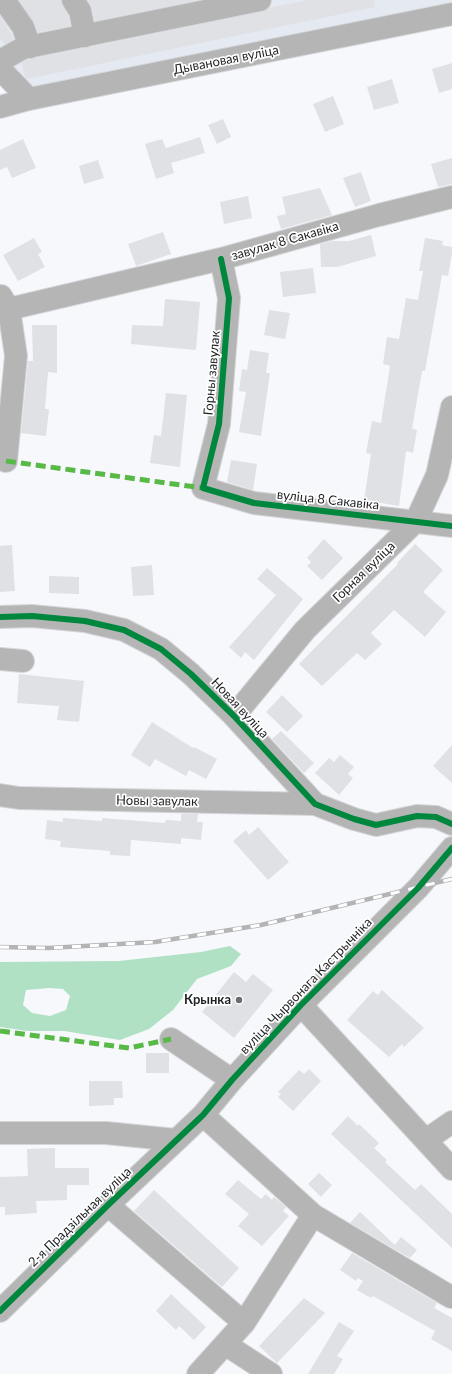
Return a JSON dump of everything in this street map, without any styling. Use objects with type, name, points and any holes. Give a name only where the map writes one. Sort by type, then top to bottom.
[{"type":"street","points":[[4,0],[23,27],[30,47]]},
{"type":"street","points":[[74,0],[80,11],[85,36]]},
{"type":"street","points":[[0,61],[23,48],[260,0]]},
{"type":"street","name":"Дывановая вуліца","points":[[0,107],[28,99],[452,14]]},
{"type":"street","points":[[0,69],[28,99]]},
{"type":"street","name":"завулак 8 Сакавіка","points":[[3,305],[221,259],[379,215],[452,197]]},
{"type":"street","name":"Горны завулак","points":[[203,488],[219,424],[229,298],[221,259]]},
{"type":"street","points":[[3,305],[16,356],[6,461]]},
{"type":"street","name":"Горная вуліца","points":[[234,716],[304,630],[416,521],[437,475],[452,406]]},
{"type":"street","name":"вуліца 8 Сакавіка","points":[[203,488],[254,503],[452,526]]},
{"type":"street","name":"Новая вуліца","points":[[0,617],[32,616],[85,621],[124,630],[161,649],[191,674],[234,716],[315,804],[354,819],[376,824],[417,816],[436,816],[452,824]]},
{"type":"street","points":[[0,659],[23,661]]},
{"type":"street","name":"Новы завулак","points":[[0,795],[19,798],[315,804]]},
{"type":"street","name":"вуліца Чырвонага Кастрычніка","points":[[176,1140],[203,1114],[301,1005],[418,888],[452,848]]},
{"type":"street","points":[[301,1005],[452,1169]]},
{"type":"street","points":[[171,1039],[232,1080]]},
{"type":"street","points":[[203,1114],[313,1215],[451,1296]]},
{"type":"street","points":[[426,1140],[452,1122]]},
{"type":"street","points":[[0,1133],[106,1133],[176,1140]]},
{"type":"street","name":"2-я Прадзільная вуліца","points":[[0,1311],[176,1140]]},
{"type":"street","points":[[108,1205],[244,1323]]},
{"type":"street","points":[[198,1374],[244,1323],[313,1215]]},
{"type":"street","points":[[225,1344],[271,1374]]},
{"type":"shaded area","points":[[0,0],[452,0],[452,2],[30,89],[0,52]]},
{"type":"green space","points":[[230,946],[241,954],[231,966],[197,979],[173,1010],[149,1029],[120,1040],[64,1031],[27,1031],[0,1027],[0,962],[119,961],[201,952]],"holes":[[[49,988],[63,989],[70,996],[66,1010],[50,1016],[32,1013],[23,1005],[26,990]]]},
{"type":"building","points":[[19,0],[61,0],[68,16],[70,26],[38,32],[33,20]]},
{"type":"building","points":[[88,0],[197,0],[95,21],[92,8]]},
{"type":"building","points":[[307,0],[374,0],[375,7],[27,79],[25,77],[22,63],[27,60],[262,12],[269,8]]},
{"type":"building","points":[[0,16],[14,39],[5,44],[0,38]]},
{"type":"building","points":[[452,63],[452,89],[439,93],[432,69]]},
{"type":"building","points":[[392,79],[399,103],[374,110],[367,87]]},
{"type":"building","points":[[333,96],[344,124],[325,132],[313,104]]},
{"type":"building","points":[[223,119],[231,137],[217,144],[208,125]]},
{"type":"building","points":[[200,137],[205,153],[171,163],[174,173],[156,179],[145,144],[162,139],[166,148]]},
{"type":"building","points":[[23,139],[36,168],[12,178],[7,167],[0,170],[0,150]]},
{"type":"building","points":[[452,158],[452,184],[438,187],[431,164]]},
{"type":"building","points":[[98,160],[104,178],[84,184],[79,166]]},
{"type":"building","points":[[361,172],[371,201],[355,207],[343,178]]},
{"type":"building","points":[[320,188],[332,215],[281,229],[277,216],[286,214],[282,197]]},
{"type":"building","points":[[248,196],[252,218],[224,224],[220,202]]},
{"type":"building","points":[[163,232],[171,254],[136,266],[128,244]]},
{"type":"building","points":[[371,235],[376,256],[337,267],[321,267],[320,244],[333,241],[349,241]]},
{"type":"building","points":[[34,238],[42,252],[38,254],[45,267],[18,281],[3,255]]},
{"type":"building","points":[[425,238],[443,241],[442,245],[452,247],[452,253],[448,276],[442,275],[425,371],[422,371],[412,429],[417,430],[413,453],[406,451],[399,506],[364,500],[371,454],[366,453],[372,421],[381,423],[390,366],[383,364],[387,337],[399,339],[406,298],[418,300],[423,271],[419,271]]},
{"type":"building","points":[[313,268],[316,293],[283,297],[280,272]]},
{"type":"building","points":[[165,299],[200,302],[196,350],[131,344],[132,325],[163,326]]},
{"type":"building","points":[[269,310],[290,313],[285,339],[264,335]]},
{"type":"building","points":[[32,325],[57,325],[57,373],[48,372],[45,409],[49,409],[46,436],[21,433],[28,361],[33,361]]},
{"type":"building","points":[[250,350],[269,353],[266,373],[270,373],[261,436],[239,432],[246,392],[239,391],[242,369],[247,370]]},
{"type":"building","points":[[166,393],[187,395],[180,467],[150,463],[154,435],[161,436]]},
{"type":"building","points":[[231,460],[257,464],[253,490],[227,482]]},
{"type":"building","points":[[324,539],[343,558],[322,580],[307,566],[311,562],[307,558]]},
{"type":"building","points":[[415,544],[443,570],[423,592],[446,612],[425,637],[394,610],[371,633],[382,644],[365,660],[357,653],[322,686],[299,664],[398,564],[397,563]]},
{"type":"building","points":[[12,545],[15,591],[0,592],[0,546]]},
{"type":"building","points":[[152,565],[154,595],[133,596],[131,567]]},
{"type":"building","points":[[267,568],[303,599],[254,660],[245,652],[241,658],[229,647],[276,595],[257,579]]},
{"type":"building","points":[[49,576],[79,577],[79,594],[49,593]]},
{"type":"building","points":[[19,674],[84,681],[79,722],[57,720],[59,706],[17,703]]},
{"type":"building","points":[[282,695],[303,716],[287,732],[266,712]]},
{"type":"building","points":[[152,722],[193,748],[194,747],[217,759],[206,779],[189,770],[186,776],[155,759],[150,767],[131,755]]},
{"type":"building","points":[[281,731],[314,763],[304,773],[272,739]]},
{"type":"building","points":[[452,745],[452,783],[433,766]]},
{"type":"building","points":[[340,755],[354,767],[348,774],[353,778],[339,795],[315,773],[329,758],[334,762]]},
{"type":"building","points":[[181,814],[198,814],[197,822],[203,822],[201,840],[181,838],[181,844],[131,840],[130,856],[110,855],[110,851],[60,847],[61,841],[45,839],[47,820],[63,822],[63,818],[102,821],[102,818],[165,823],[166,820],[181,821]]},
{"type":"building","points":[[258,827],[289,862],[268,880],[233,841],[246,830],[249,835]]},
{"type":"building","name":"Крынка","points":[[234,972],[246,982],[253,974],[273,990],[234,1038],[202,1012]]},
{"type":"building","points":[[382,990],[424,1028],[404,1047],[402,1044],[389,1057],[347,1020],[373,991],[378,995]]},
{"type":"building","points":[[146,1053],[169,1053],[169,1073],[146,1073]]},
{"type":"building","points":[[309,1069],[321,1081],[293,1111],[278,1097],[281,1094],[278,1092],[299,1070],[304,1074]]},
{"type":"building","points":[[89,1081],[122,1081],[123,1098],[114,1098],[114,1105],[89,1106]]},
{"type":"building","points":[[348,1116],[379,1143],[374,1148],[387,1160],[385,1162],[415,1190],[421,1184],[452,1214],[452,1248],[331,1134]]},
{"type":"building","points":[[55,1148],[55,1168],[89,1168],[89,1185],[67,1185],[67,1200],[36,1201],[37,1213],[5,1215],[5,1207],[0,1207],[0,1177],[28,1176],[27,1149]]},
{"type":"building","points":[[319,1173],[332,1185],[321,1197],[308,1184]]},
{"type":"building","points":[[238,1180],[261,1199],[266,1194],[272,1200],[274,1197],[286,1207],[283,1211],[289,1216],[262,1246],[238,1226],[249,1214],[225,1194]]},
{"type":"building","points":[[154,1190],[239,1268],[222,1287],[134,1211]]},
{"type":"building","points":[[360,1212],[395,1245],[401,1237],[417,1250],[410,1258],[350,1223]]},
{"type":"building","points":[[352,1253],[437,1303],[434,1308],[452,1318],[452,1351],[431,1339],[435,1331],[373,1296],[371,1298],[357,1290],[363,1281],[358,1278],[356,1281],[340,1270]]},
{"type":"building","points":[[171,1294],[206,1327],[194,1340],[179,1326],[176,1330],[156,1311]]},
{"type":"building","points":[[304,1298],[325,1313],[277,1363],[259,1346]]},
{"type":"building","points":[[339,1322],[354,1331],[337,1356],[343,1359],[334,1374],[308,1374]]},
{"type":"railway","points":[[0,947],[49,948],[155,942],[261,925],[452,879]]},
{"type":"marked path","points":[[6,461],[203,488]]},
{"type":"marked path","points":[[0,1031],[129,1048],[171,1039]]},
{"type":"cycle path","points":[[221,259],[229,298],[219,424],[203,488],[254,503],[452,526]]},
{"type":"cycle path","points":[[0,617],[32,616],[85,621],[124,630],[161,649],[191,674],[234,716],[315,804],[354,819],[376,825],[417,816],[436,817],[452,824]]},
{"type":"cycle path","points":[[0,1311],[108,1205],[203,1115],[232,1080],[301,1005],[418,888],[452,848]]},
{"type":"place","name":"Крынка","points":[[239,1000]]}]
